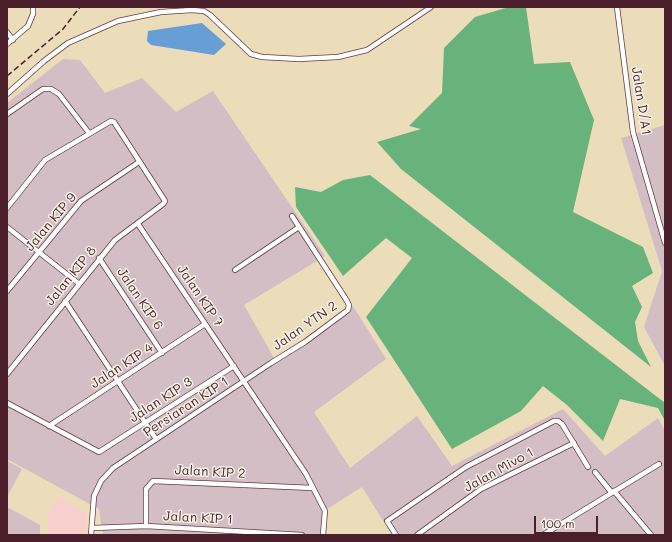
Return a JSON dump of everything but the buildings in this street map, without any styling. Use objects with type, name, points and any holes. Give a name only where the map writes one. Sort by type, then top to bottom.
[{"type":"street","points":[[7,44],[28,26],[33,14],[33,7]]},
{"type":"street","points":[[7,94],[44,61],[68,43],[118,21],[161,9],[204,12],[210,15],[251,54],[262,57],[298,59],[338,57],[367,50],[431,7]]},
{"type":"street","name":"Jalan D/A1","points":[[617,7],[633,132],[665,243]]},
{"type":"street","points":[[7,32],[13,40]]},
{"type":"street","points":[[7,114],[43,89],[51,89],[59,94],[89,133]]},
{"type":"street","points":[[7,208],[45,160],[111,121],[114,122],[139,162]]},
{"type":"street","name":"Jalan KIP 8","points":[[7,374],[78,283],[115,240],[138,224],[165,201],[139,162]]},
{"type":"street","name":"Jalan KIP 9","points":[[7,291],[81,200],[139,162]]},
{"type":"street","name":"Jalan YTN 2","points":[[244,381],[306,342],[348,310],[349,305],[347,301],[292,216]]},
{"type":"street","name":"Jalan KIP 7","points":[[138,224],[244,381]]},
{"type":"street","points":[[7,227],[78,283]]},
{"type":"street","points":[[234,270],[299,227]]},
{"type":"street","name":"Jalan KIP 6","points":[[99,258],[162,353]]},
{"type":"street","points":[[65,301],[156,439]]},
{"type":"street","name":"Jalan KIP 4","points":[[49,426],[205,324]]},
{"type":"street","name":"Jalan KIP 3","points":[[49,426],[99,452],[234,366]]},
{"type":"street","name":"Persiaran KIP 1","points":[[91,535],[94,496],[101,481],[113,468],[244,381],[314,488],[325,512],[324,535]]},
{"type":"street","points":[[7,403],[49,426]]},
{"type":"street","points":[[396,535],[387,521],[466,466],[554,421],[560,422],[588,467]]},
{"type":"street","name":"Jalan Mivo 1","points":[[417,535],[481,489],[574,443]]},
{"type":"street","points":[[543,535],[659,464]]},
{"type":"street","points":[[595,472],[651,535]]},
{"type":"street","name":"Jalan KIP 2","points":[[146,526],[146,489],[153,481],[314,488]]},
{"type":"street","name":"Jalan KIP 1","points":[[92,528],[146,526],[302,535]]},
{"type":"shaded area","points":[[63,59],[80,60],[105,93],[142,78],[176,112],[213,91],[325,256],[244,305],[274,358],[353,306],[386,359],[314,412],[350,468],[417,416],[452,466],[563,409],[605,456],[658,418],[665,431],[665,535],[392,535],[362,487],[327,509],[324,535],[103,535],[99,509],[7,459],[7,103]]},
{"type":"shaded area","points":[[665,125],[665,366],[644,327],[662,271],[621,138]]},
{"type":"shaded area","points":[[7,461],[22,469],[7,497]]},
{"type":"shaded area","points":[[58,497],[87,513],[86,535],[48,535],[48,516]]},
{"type":"shaded area","points":[[7,507],[40,525],[40,535],[7,535]]},
{"type":"green space","points":[[509,7],[526,7],[534,64],[570,62],[594,120],[573,212],[643,247],[653,273],[632,286],[642,307],[635,322],[638,341],[651,367],[401,169],[377,142],[421,129],[409,126],[442,93],[444,48],[475,17]]},
{"type":"green space","points":[[370,175],[665,403],[665,421],[658,408],[620,399],[603,441],[567,405],[543,386],[521,411],[452,449],[366,317],[412,258],[386,238],[343,276],[296,207],[295,187],[321,192],[343,180]]},
{"type":"water","points":[[202,23],[226,44],[214,55],[151,45],[147,41],[148,31]]},
{"type":"railway","points":[[7,76],[63,29],[80,7]]}]
